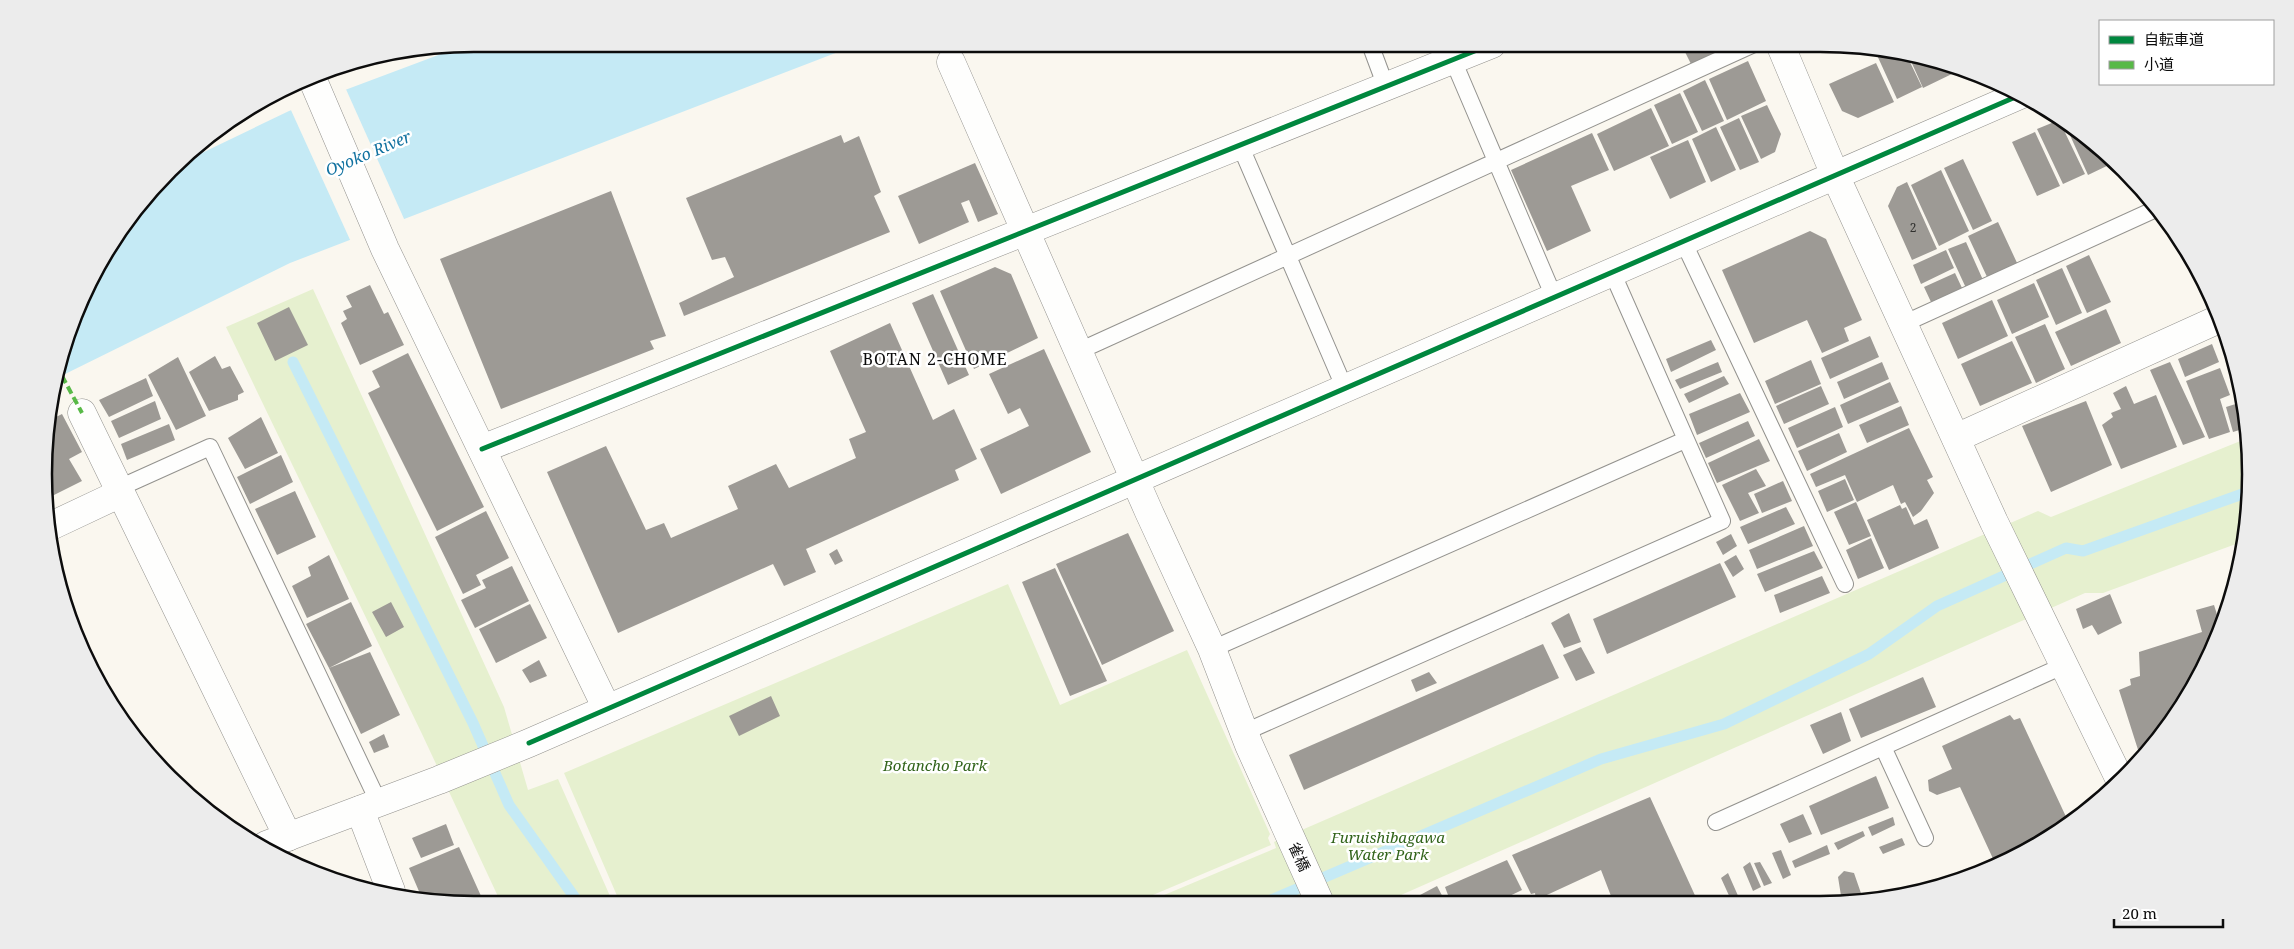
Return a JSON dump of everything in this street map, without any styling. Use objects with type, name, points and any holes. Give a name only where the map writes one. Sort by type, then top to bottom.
[{"type":"street","points":[[482,449],[1472,52]]},
{"type":"street","points":[[1783,52],[1835,175],[1994,522],[2048,629],[2117,774]]},
{"type":"street","name":"雀橋","points":[[951,62],[1135,480],[1212,648],[1245,732],[1317,896]]},
{"type":"street","points":[[314,84],[382,241],[607,709]]},
{"type":"street","points":[[82,413],[120,490],[277,841],[439,780],[529,743],[2010,98]]},
{"type":"street","points":[[1956,438],[2212,321]]},
{"type":"street","points":[[55,524],[120,490]]},
{"type":"street","points":[[370,806],[389,887]]},
{"type":"lane","points":[[1373,52],[1386,87]]},
{"type":"lane","points":[[1079,351],[1736,52]]},
{"type":"lane","points":[[1452,60],[1554,297]]},
{"type":"lane","points":[[1240,145],[1345,388]]},
{"type":"lane","points":[[1903,324],[2149,212]]},
{"type":"lane","points":[[1683,241],[1845,584]]},
{"type":"lane","points":[[1245,732],[1722,521],[1612,272]]},
{"type":"lane","points":[[1212,648],[1685,440]]},
{"type":"lane","points":[[120,490],[210,447],[370,806]]},
{"type":"lane","points":[[1716,822],[2065,665]]},
{"type":"lane","points":[[1883,747],[1925,838]]},
{"type":"green space","points":[[313,289],[504,707],[528,790],[558,779],[610,896],[498,896],[226,327]]},
{"type":"green space","name":"Furuishibagawa Water Park","points":[[2240,441],[2241,502],[2235,544],[2103,593],[2085,593],[1399,896],[1162,896],[1276,848],[1274,842],[2038,511],[2051,517]]},
{"type":"green space","name":"Botancho Park","points":[[1008,584],[1060,705],[1187,650],[1270,834],[1268,838],[1271,845],[1151,896],[617,896],[564,773]]},
{"type":"water","name":"Oyoko River","points":[[838,52],[290,263],[65,374],[75,339],[96,288],[124,240],[157,196],[200,154],[289,111],[442,54]]},
{"type":"pier","points":[[345,87],[405,221],[351,242],[290,108]]},
{"type":"building","points":[[1685,52],[1717,52],[1691,64]]},
{"type":"building","points":[[1878,56],[1910,63],[1922,87],[1897,99]]},
{"type":"building","points":[[1748,61],[1766,101],[1727,120],[1709,79]]},
{"type":"building","points":[[1876,63],[1894,102],[1858,118],[1842,111],[1829,84]]},
{"type":"building","points":[[1912,63],[1952,74],[1923,88]]},
{"type":"building","points":[[1705,80],[1724,121],[1702,131],[1683,91]]},
{"type":"building","points":[[1680,93],[1698,132],[1672,144],[1654,105]]},
{"type":"building","points":[[1767,105],[1781,134],[1775,152],[1761,159],[1741,116]]},
{"type":"building","points":[[1651,108],[1669,146],[1614,171],[1597,134]]},
{"type":"building","points":[[1739,118],[1759,162],[1740,170],[1720,127]]},
{"type":"building","points":[[2052,123],[2065,132],[2085,174],[2063,184],[2037,129]]},
{"type":"building","points":[[1716,127],[1736,170],[1711,182],[1692,139]]},
{"type":"building","points":[[2035,132],[2060,186],[2037,196],[2012,142]]},
{"type":"building","points":[[1592,133],[1609,170],[1571,186],[1591,231],[1547,251],[1511,170]]},
{"type":"building","points":[[841,135],[844,143],[859,136],[881,192],[874,196],[890,232],[684,316],[679,303],[734,277],[725,257],[712,260],[686,198]]},
{"type":"building","points":[[2070,136],[2107,166],[2088,175]]},
{"type":"building","points":[[1688,140],[1706,182],[1670,199],[1650,157]]},
{"type":"building","points":[[1963,159],[1992,221],[1973,230],[1944,168]]},
{"type":"building","points":[[975,163],[998,214],[978,222],[969,200],[961,203],[969,222],[919,244],[898,196]]},
{"type":"building","points":[[1941,170],[1969,231],[1939,246],[1911,185]]},
{"type":"building","points":[[1907,182],[1937,249],[1912,260],[1888,206],[1897,187]]},
{"type":"building","points":[[611,191],[666,336],[650,341],[654,349],[501,409],[440,259]]},
{"type":"building","points":[[1998,222],[2018,265],[1988,279],[1968,236]]},
{"type":"building","points":[[1810,231],[1826,239],[1862,320],[1844,328],[1849,341],[1822,353],[1807,320],[1754,343],[1722,270]]},
{"type":"building","points":[[1966,242],[1983,280],[1966,288],[1948,249]]},
{"type":"building","points":[[1946,250],[1954,268],[1921,284],[1913,265]]},
{"type":"building","points":[[2089,255],[2111,302],[2087,313],[2066,266]]},
{"type":"building","points":[[995,267],[1011,274],[1038,338],[974,369],[940,291]]},
{"type":"building","points":[[2062,268],[2082,313],[2056,325],[2036,280]]},
{"type":"building","points":[[1955,273],[1962,288],[1931,302],[1924,287]]},
{"type":"building","points":[[2034,283],[2049,317],[2012,334],[1997,300]]},
{"type":"building","points":[[370,285],[384,314],[388,312],[404,345],[360,365],[341,323],[347,319],[343,311],[352,307],[346,296]]},
{"type":"building","points":[[933,294],[969,375],[948,385],[912,303]]},
{"type":"building","points":[[1992,300],[2008,336],[1958,359],[1942,323]]},
{"type":"building","points":[[289,307],[308,345],[275,361],[257,323]]},
{"type":"building","points":[[2106,309],[2121,343],[2071,366],[2055,332]]},
{"type":"building","points":[[890,323],[933,420],[954,409],[977,459],[955,470],[959,480],[806,549],[816,572],[784,586],[773,564],[618,633],[547,472],[606,446],[646,530],[664,523],[671,538],[738,509],[728,486],[776,464],[789,488],[856,458],[849,439],[866,432],[830,351]]},
{"type":"building","points":[[2045,324],[2065,369],[2036,383],[2015,337]]},
{"type":"building","points":[[1870,336],[1879,357],[1830,379],[1821,358]]},
{"type":"building","points":[[1711,340],[1716,350],[1671,372],[1666,359]]},
{"type":"building","points":[[2012,341],[2032,383],[1980,406],[1961,364]]},
{"type":"building","points":[[2212,344],[2219,362],[2185,377],[2178,359]]},
{"type":"building","points":[[1044,349],[1091,452],[1001,494],[980,449],[1029,426],[1020,408],[1008,414],[989,374]]},
{"type":"building","points":[[408,353],[484,507],[437,531],[368,393],[380,387],[372,371]]},
{"type":"building","points":[[215,356],[222,369],[230,366],[244,392],[238,395],[238,400],[209,411],[189,372]]},
{"type":"building","points":[[178,357],[206,416],[176,430],[148,375]]},
{"type":"building","points":[[1811,360],[1821,384],[1775,404],[1765,381]]},
{"type":"building","points":[[1718,362],[1722,372],[1680,389],[1675,380]]},
{"type":"building","points":[[1882,362],[1889,379],[1844,399],[1837,382]]},
{"type":"building","points":[[2170,362],[2205,437],[2183,445],[2150,370]]},
{"type":"building","points":[[2220,368],[2230,395],[2220,399],[2230,432],[2209,439],[2186,381]]},
{"type":"building","points":[[1724,376],[1729,384],[1689,403],[1684,394]]},
{"type":"building","points":[[146,378],[153,396],[109,417],[99,400]]},
{"type":"building","points":[[1890,382],[1899,402],[1848,424],[1840,405]]},
{"type":"building","points":[[1821,386],[1829,404],[1784,424],[1776,406]]},
{"type":"building","points":[[2126,386],[2134,404],[2156,395],[2177,447],[2121,469],[2102,425],[2113,417],[2111,413],[2121,409],[2113,393]]},
{"type":"building","points":[[1740,393],[1750,412],[1697,435],[1689,414]]},
{"type":"building","points":[[155,401],[161,419],[119,438],[111,421]]},
{"type":"building","points":[[2086,401],[2112,465],[2051,492],[2022,426]]},
{"type":"building","points":[[2235,404],[2239,430],[2233,432],[2226,407]]},
{"type":"building","points":[[1901,406],[1909,425],[1867,443],[1859,425]]},
{"type":"building","points":[[1835,407],[1843,427],[1797,448],[1788,428]]},
{"type":"building","points":[[62,414],[82,452],[69,459],[82,481],[53,496],[53,447],[56,417]]},
{"type":"building","points":[[261,417],[278,453],[245,469],[228,438]]},
{"type":"building","points":[[1748,421],[1755,436],[1706,458],[1699,443]]},
{"type":"building","points":[[169,424],[175,440],[127,460],[121,444]]},
{"type":"building","points":[[1909,428],[1933,477],[1927,480],[1934,493],[1921,511],[1913,517],[1905,502],[1901,504],[1893,485],[1857,502],[1845,475],[1816,487],[1810,474]]},
{"type":"building","points":[[1839,433],[1847,452],[1807,471],[1798,451]]},
{"type":"building","points":[[1759,439],[1770,461],[1717,483],[1708,463]]},
{"type":"building","points":[[281,455],[293,482],[250,504],[237,477]]},
{"type":"building","points":[[1756,469],[1766,486],[1748,493],[1759,513],[1740,521],[1722,485]]},
{"type":"building","points":[[1845,479],[1854,500],[1827,512],[1818,491]]},
{"type":"building","points":[[1783,481],[1792,501],[1762,513],[1754,494]]},
{"type":"building","points":[[295,491],[316,537],[277,555],[255,509]]},
{"type":"building","points":[[1856,502],[1871,536],[1849,545],[1834,512]]},
{"type":"building","points":[[1900,505],[1902,509],[1906,507],[1914,525],[1927,519],[1939,548],[1889,570],[1867,520]]},
{"type":"building","points":[[1786,507],[1795,524],[1748,544],[1740,527]]},
{"type":"building","points":[[486,511],[509,558],[476,575],[481,585],[463,594],[435,537]]},
{"type":"building","points":[[1804,526],[1813,546],[1757,569],[1749,550]]},
{"type":"building","points":[[1128,533],[1174,631],[1102,665],[1056,564]]},
{"type":"building","points":[[1731,534],[1737,546],[1723,555],[1716,542]]},
{"type":"building","points":[[1871,538],[1884,568],[1858,579],[1846,550]]},
{"type":"building","points":[[837,549],[843,561],[835,565],[829,554]]},
{"type":"building","points":[[1814,551],[1823,568],[1765,592],[1757,574]]},
{"type":"building","points":[[329,555],[349,599],[307,618],[292,586],[311,576],[308,567]]},
{"type":"building","points":[[1736,555],[1744,569],[1733,577],[1724,562]]},
{"type":"building","points":[[1720,563],[1736,597],[1607,654],[1593,619]]},
{"type":"building","points":[[512,566],[529,601],[475,628],[461,600],[486,588],[482,580]]},
{"type":"building","points":[[1055,568],[1107,681],[1070,696],[1022,582]]},
{"type":"building","points":[[1822,576],[1830,593],[1780,613],[1774,595]]},
{"type":"building","points":[[2110,594],[2122,623],[2098,635],[2092,625],[2083,629],[2076,609]]},
{"type":"building","points":[[351,602],[372,646],[329,668],[306,624]]},
{"type":"building","points":[[391,602],[404,627],[386,637],[372,612]]},
{"type":"building","points":[[530,604],[547,638],[496,663],[479,629]]},
{"type":"building","points":[[2214,605],[2217,615],[2209,636],[2185,686],[2138,751],[2119,690],[2131,685],[2130,679],[2140,676],[2139,652],[2202,632],[2196,610]]},
{"type":"building","points":[[1569,613],[1581,642],[1564,648],[1551,623]]},
{"type":"building","points":[[1543,644],[1559,678],[1304,790],[1289,755]]},
{"type":"building","points":[[1581,647],[1595,673],[1576,681],[1563,655]]},
{"type":"building","points":[[370,652],[400,715],[361,734],[329,668]]},
{"type":"building","points":[[539,660],[547,676],[530,683],[522,670]]},
{"type":"building","points":[[1429,672],[1437,683],[1416,692],[1411,680]]},
{"type":"building","points":[[1923,677],[1936,707],[1861,738],[1849,709]]},
{"type":"building","points":[[771,696],[780,716],[739,736],[729,716]]},
{"type":"building","points":[[1841,712],[1851,741],[1823,754],[1810,725]]},
{"type":"building","points":[[2010,715],[2014,720],[2020,718],[2066,816],[2030,840],[1993,859],[1960,787],[1937,795],[1929,791],[1928,780],[1952,769],[1942,746]]},
{"type":"building","points":[[384,734],[389,747],[374,753],[369,742]]},
{"type":"building","points":[[1876,776],[1889,808],[1821,835],[1809,806]]},
{"type":"building","points":[[1650,797],[1695,896],[1611,896],[1601,870],[1545,896],[1535,896],[1535,893],[1531,894],[1512,855]]},
{"type":"building","points":[[1803,814],[1812,834],[1789,843],[1780,824]]},
{"type":"building","points":[[1893,817],[1895,825],[1872,836],[1868,827]]},
{"type":"building","points":[[446,824],[454,845],[421,858],[412,838]]},
{"type":"building","points":[[1863,831],[1865,836],[1838,850],[1834,843]]},
{"type":"building","points":[[1902,838],[1905,845],[1883,854],[1879,847]]},
{"type":"building","points":[[1827,845],[1830,854],[1795,868],[1792,861]]},
{"type":"building","points":[[459,847],[481,896],[447,896],[420,893],[409,868]]},
{"type":"building","points":[[1781,850],[1791,875],[1783,879],[1772,853]]},
{"type":"building","points":[[1507,860],[1522,890],[1510,896],[1448,896],[1445,887]]},
{"type":"building","points":[[1750,862],[1761,887],[1753,891],[1743,867]]},
{"type":"building","points":[[1760,862],[1772,883],[1764,886],[1754,863]]},
{"type":"building","points":[[1844,871],[1854,873],[1861,894],[1841,896],[1838,877]]},
{"type":"building","points":[[1728,873],[1738,896],[1729,896],[1721,878]]},
{"type":"building","points":[[1956,874],[1929,882],[1909,886]]},
{"type":"building","points":[[1437,886],[1442,896],[1418,896]]},
{"type":"waterway","points":[[293,362],[473,723],[509,805],[574,896]]},
{"type":"waterway","points":[[1280,896],[1601,759],[1724,724],[1869,654],[1937,606],[2066,548],[2083,551],[2241,494]]},
{"type":"marked path","points":[[64,379],[82,413]]},
{"type":"cycle path","points":[[482,449],[1472,52]]},
{"type":"cycle path","points":[[529,743],[2011,99]]},
{"type":"district","name":"BOTAN 2-CHOME","points":[[935,359]]}]
